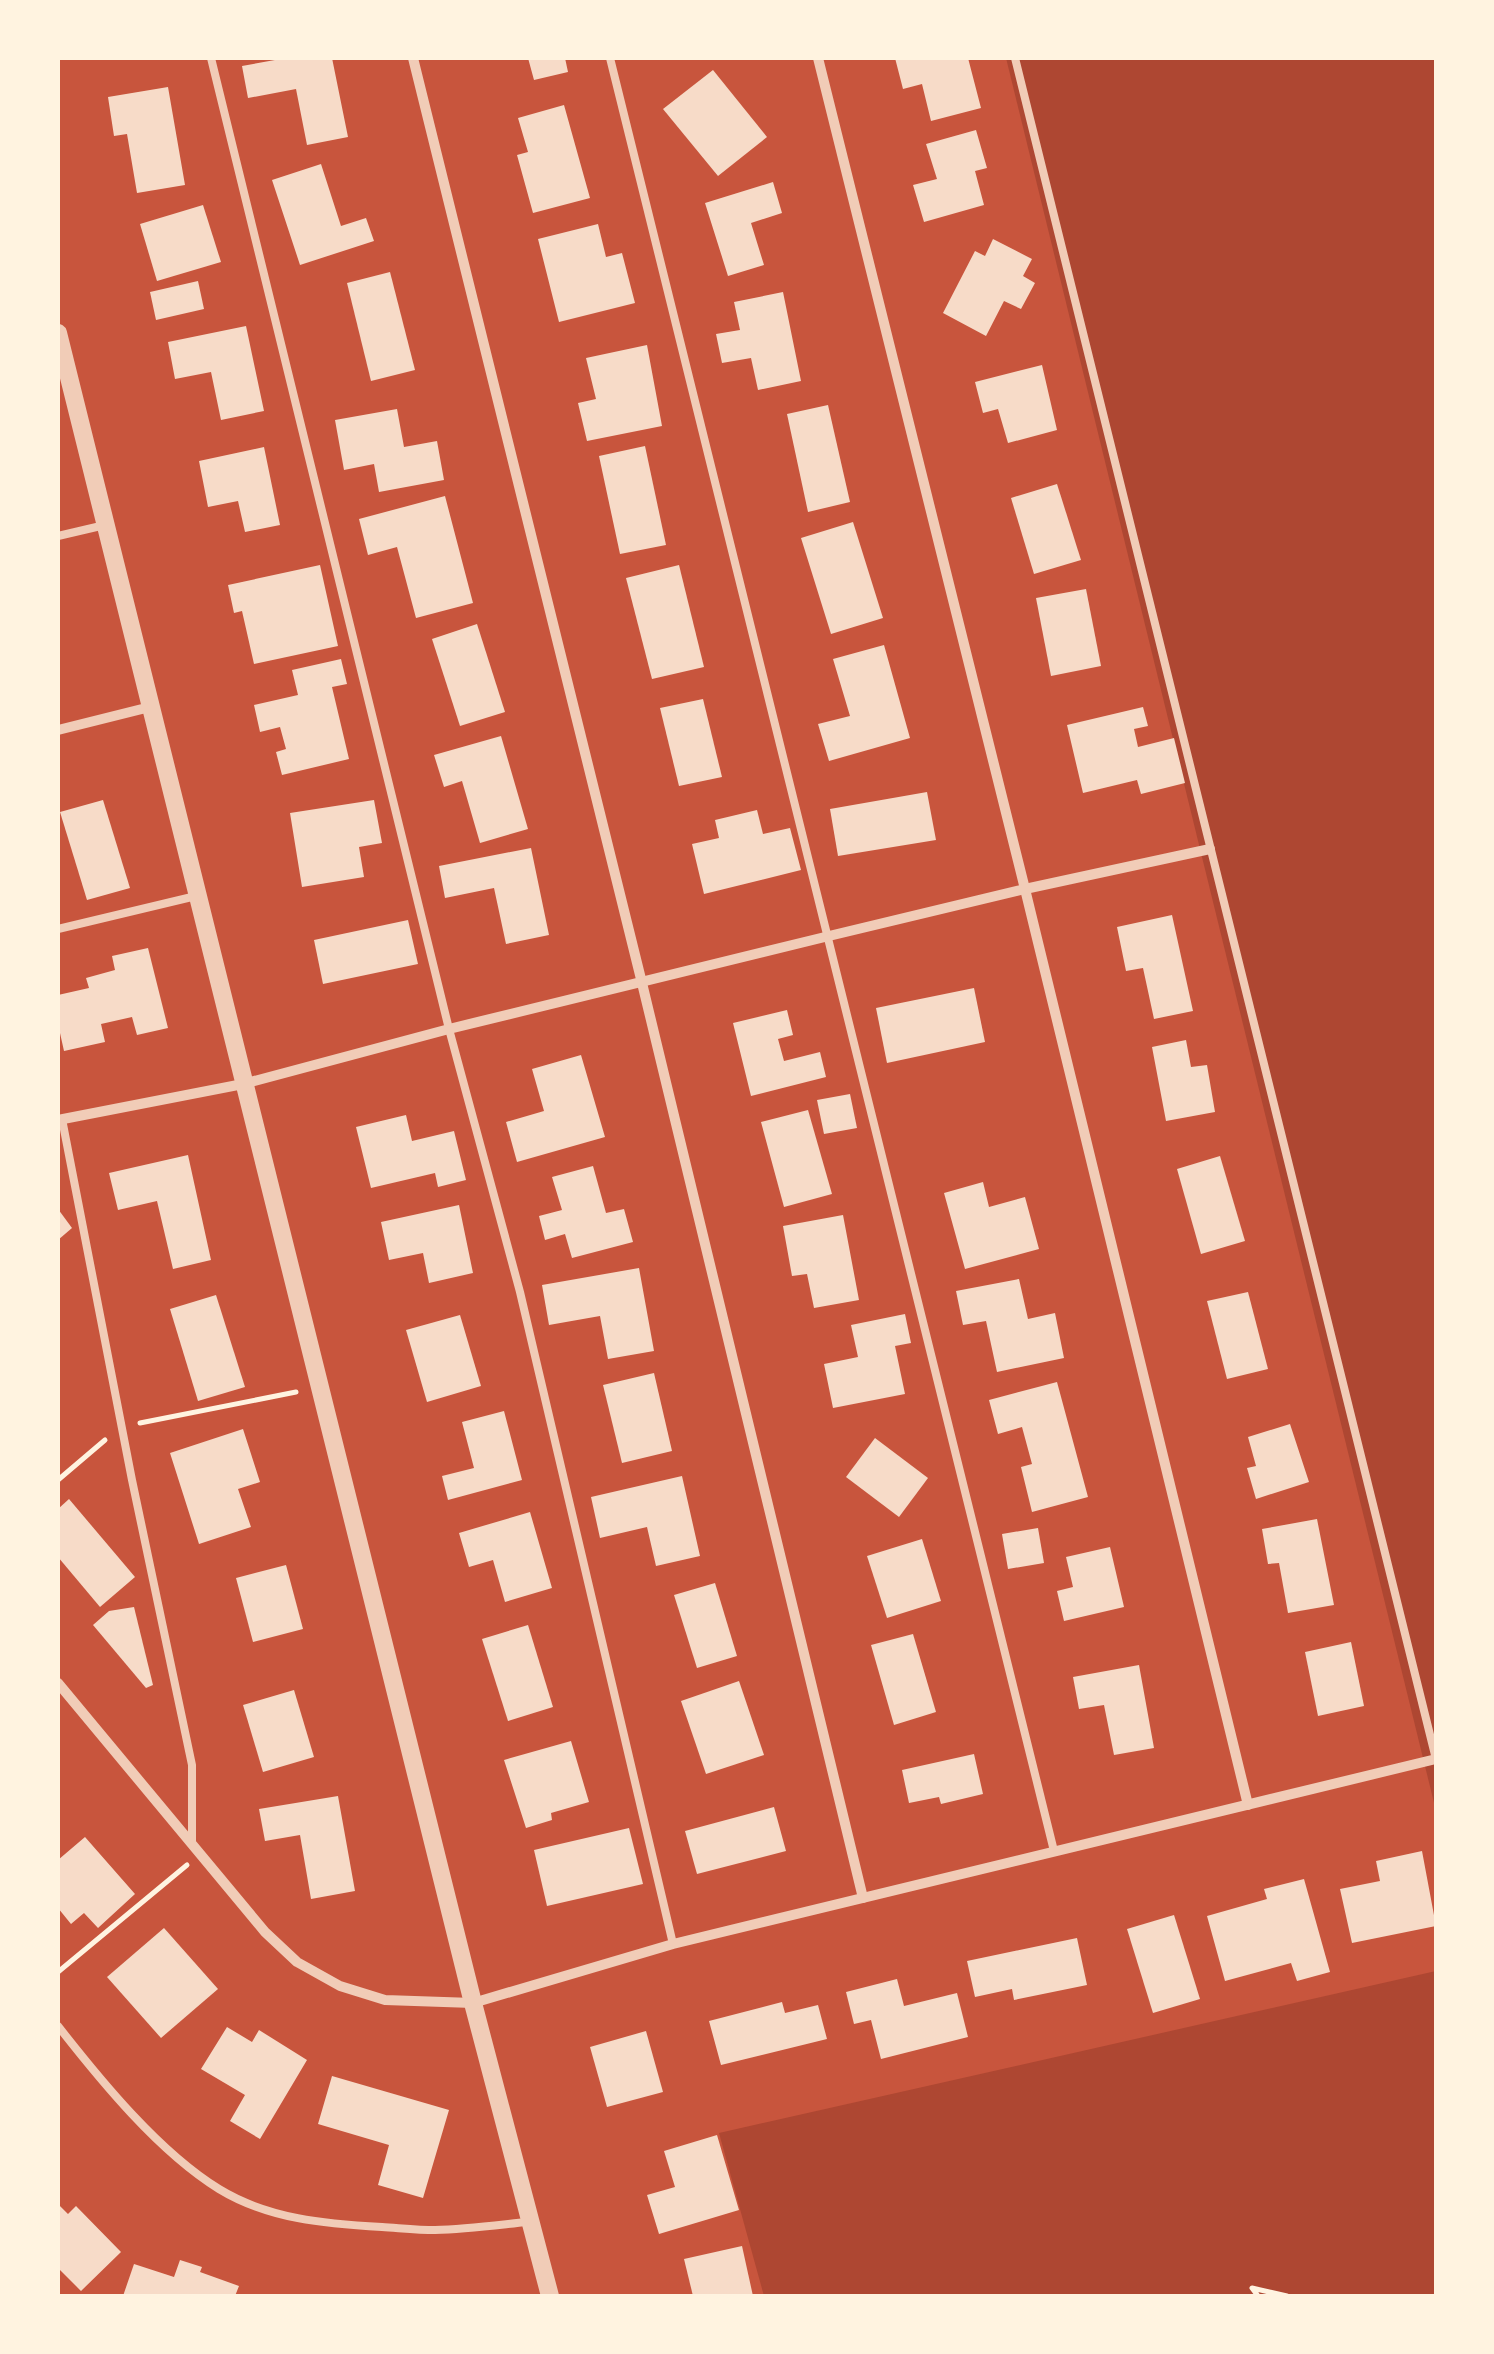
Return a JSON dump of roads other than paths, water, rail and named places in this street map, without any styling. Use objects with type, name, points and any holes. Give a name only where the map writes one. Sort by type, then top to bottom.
[{"type":"street","points":[[413,58],[863,1898]]},
{"type":"street","points":[[818,58],[1248,1805]]},
{"type":"street","points":[[58,333],[242,1084],[550,2296]]},
{"type":"street","points":[[58,730],[150,708]]},
{"type":"street","points":[[60,1120],[242,1084],[829,936],[1210,849]]},
{"type":"street","points":[[58,1684],[266,1932],[296,1962],[340,1986],[385,2000],[473,2003],[672,1944],[1436,1759]]},
{"type":"lane","points":[[212,58],[449,1030],[520,1292],[672,1944]]},
{"type":"lane","points":[[610,58],[1054,1851]]},
{"type":"lane","points":[[1015,58],[1436,1759]]},
{"type":"lane","points":[[58,536],[105,525]]},
{"type":"lane","points":[[58,929],[196,896]]},
{"type":"lane","points":[[60,1120],[192,1765],[192,1843]]},
{"type":"lane","points":[[58,2026],[141,2122],[194,2173],[273,2213],[336,2224],[435,2230],[530,2222]]}]
